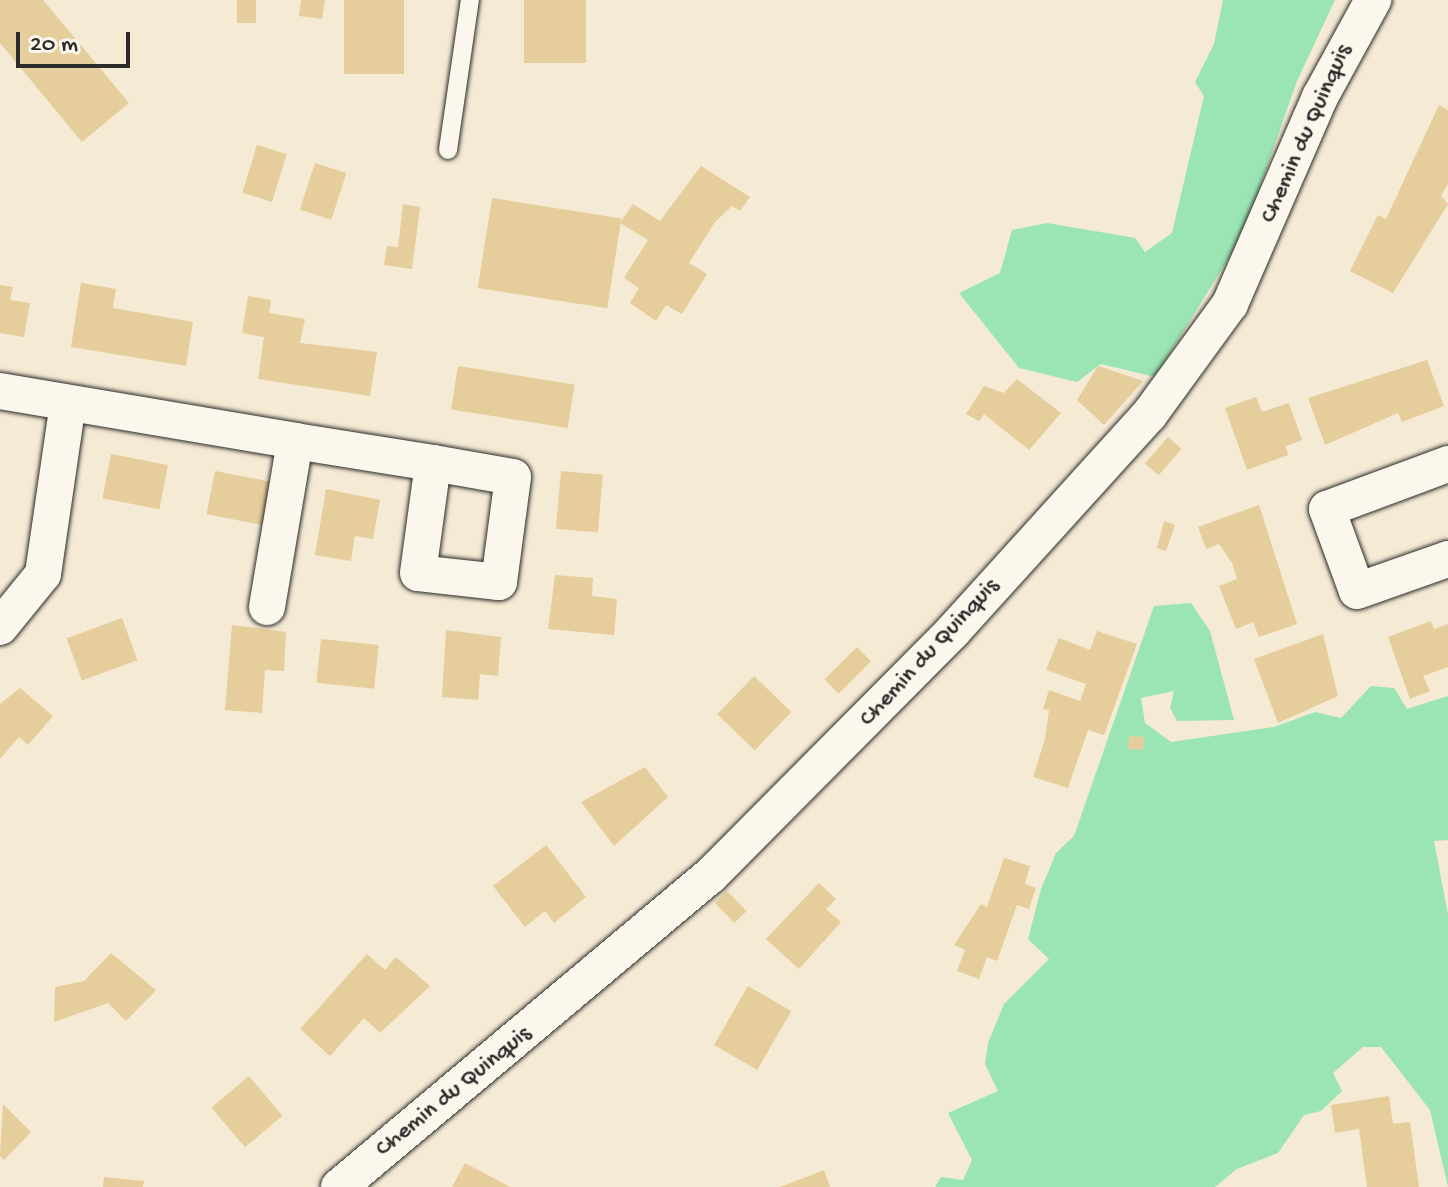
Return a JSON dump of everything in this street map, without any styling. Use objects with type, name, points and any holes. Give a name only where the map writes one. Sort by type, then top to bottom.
[{"type":"street","name":"Chemin du Quinquis","points":[[339,1187],[720,867],[953,631],[1149,415],[1230,304],[1320,97],[1373,0]]},
{"type":"street","points":[[0,391],[433,463]]},
{"type":"street","points":[[0,627],[43,574],[68,403]]},
{"type":"street","points":[[267,607],[295,441]]},
{"type":"street","points":[[1448,464],[1327,509],[1357,591],[1448,559]]},
{"type":"lane","points":[[448,150],[470,0]]},
{"type":"green space","points":[[1223,0],[1335,0],[1297,81],[1243,235],[1155,377],[1101,364],[1077,382],[1019,368],[959,293],[1000,273],[1012,230],[1047,223],[1135,238],[1145,252],[1172,233],[1204,96],[1195,82],[1214,44]]},
{"type":"green space","points":[[1191,603],[1210,631],[1234,720],[1177,721],[1170,708],[1174,691],[1141,698],[1145,723],[1171,742],[1274,727],[1315,712],[1341,718],[1371,686],[1394,688],[1407,709],[1448,696],[1448,840],[1434,841],[1448,915],[1448,1187],[1430,1110],[1381,1047],[1363,1047],[1333,1073],[1342,1091],[1321,1111],[1304,1115],[1278,1153],[1237,1169],[1215,1187],[935,1187],[941,1177],[963,1180],[972,1160],[948,1113],[998,1091],[985,1064],[988,1043],[1004,1004],[1049,959],[1028,939],[1041,889],[1056,853],[1074,836],[1154,606]]},
{"type":"building","points":[[0,0],[43,0],[129,103],[82,142],[0,43]]},
{"type":"building","points":[[237,0],[256,0],[256,23],[237,23]]},
{"type":"building","points":[[301,0],[325,0],[322,19],[299,16]]},
{"type":"building","points":[[344,0],[404,0],[404,74],[344,74]]},
{"type":"building","points":[[524,0],[586,0],[586,63],[524,63]]},
{"type":"building","points":[[1439,105],[1448,110],[1448,184],[1441,196],[1448,204],[1393,293],[1350,271],[1378,215],[1386,219]]},
{"type":"building","points":[[257,145],[287,154],[272,202],[242,193]]},
{"type":"building","points":[[315,163],[346,173],[331,220],[300,210]]},
{"type":"building","points":[[701,166],[750,197],[740,211],[732,206],[715,222],[689,263],[707,274],[682,314],[666,305],[656,321],[630,303],[639,288],[624,278],[648,240],[620,223],[633,204],[660,221]]},
{"type":"building","points":[[492,198],[621,218],[607,308],[478,288]]},
{"type":"building","points":[[403,204],[420,207],[412,269],[384,265],[387,246],[398,247]]},
{"type":"building","points":[[81,283],[116,289],[113,308],[193,322],[186,366],[71,347]]},
{"type":"building","points":[[0,285],[13,287],[10,300],[30,303],[24,337],[0,333]]},
{"type":"building","points":[[248,296],[271,300],[269,313],[305,319],[300,343],[377,352],[370,396],[258,379],[264,337],[242,333]]},
{"type":"building","points":[[1427,360],[1444,406],[1402,422],[1398,413],[1325,445],[1308,398]]},
{"type":"building","points":[[458,366],[575,384],[568,428],[451,409]]},
{"type":"building","points":[[1098,366],[1143,381],[1104,425],[1077,400]]},
{"type":"building","points":[[1017,379],[1061,413],[1029,450],[984,414],[979,421],[966,414],[984,386],[1004,393]]},
{"type":"building","points":[[1256,397],[1262,412],[1289,403],[1302,440],[1286,446],[1288,455],[1247,470],[1225,408]]},
{"type":"building","points":[[1168,437],[1182,449],[1159,475],[1145,463]]},
{"type":"building","points":[[111,454],[168,465],[159,509],[102,498]]},
{"type":"building","points":[[215,471],[273,482],[265,525],[207,514]]},
{"type":"building","points":[[561,471],[603,475],[598,532],[556,529]]},
{"type":"building","points":[[326,489],[380,500],[373,539],[355,536],[351,561],[315,555]]},
{"type":"building","points":[[1259,505],[1297,624],[1259,637],[1253,622],[1236,629],[1219,586],[1237,579],[1232,563],[1219,544],[1206,549],[1198,527]]},
{"type":"building","points":[[1164,521],[1175,525],[1166,551],[1157,548]]},
{"type":"building","points":[[555,575],[593,578],[592,596],[617,599],[614,635],[548,629]]},
{"type":"building","points":[[122,618],[137,660],[82,680],[67,638]]},
{"type":"building","points":[[1431,621],[1434,629],[1448,624],[1448,667],[1423,676],[1430,691],[1410,699],[1388,637]]},
{"type":"building","points":[[232,625],[286,632],[284,671],[265,670],[262,713],[225,710]]},
{"type":"building","points":[[446,630],[501,637],[498,676],[480,674],[478,700],[442,697]]},
{"type":"building","points":[[1097,631],[1137,644],[1104,735],[1088,730],[1068,788],[1033,777],[1045,739],[1049,710],[1043,709],[1049,690],[1080,701],[1086,684],[1046,670],[1059,638],[1090,650]]},
{"type":"building","points":[[1323,634],[1338,696],[1278,723],[1254,659]]},
{"type":"building","points":[[321,639],[379,645],[374,689],[316,683]]},
{"type":"building","points":[[857,647],[871,661],[839,694],[824,680]]},
{"type":"building","points":[[754,676],[791,712],[755,750],[717,714]]},
{"type":"building","points":[[20,688],[53,716],[28,745],[19,737],[0,759],[0,704]]},
{"type":"building","points":[[1129,736],[1144,737],[1143,750],[1128,749]]},
{"type":"building","points":[[645,767],[668,797],[614,846],[581,802]]},
{"type":"building","points":[[546,845],[586,897],[554,923],[545,911],[525,927],[493,886]]},
{"type":"building","points":[[1004,858],[1030,866],[1025,884],[1036,888],[1029,909],[1017,905],[997,961],[987,957],[979,979],[957,971],[965,950],[954,945],[981,904],[987,907]]},
{"type":"building","points":[[819,883],[836,899],[826,909],[841,922],[799,969],[766,939]]},
{"type":"building","points":[[727,891],[746,911],[734,923],[715,903]]},
{"type":"building","points":[[111,953],[156,990],[126,1021],[108,1003],[54,1022],[55,987],[84,981]]},
{"type":"building","points":[[367,954],[385,970],[396,957],[430,986],[380,1033],[364,1018],[330,1056],[300,1029]]},
{"type":"building","points":[[748,986],[791,1011],[757,1070],[714,1045]]},
{"type":"building","points":[[249,1076],[282,1116],[245,1147],[211,1107]]},
{"type":"building","points":[[1389,1096],[1393,1124],[1410,1122],[1419,1187],[1367,1187],[1359,1129],[1335,1133],[1331,1105]]},
{"type":"building","points":[[3,1104],[31,1132],[4,1160],[0,1156]]},
{"type":"building","points":[[465,1163],[510,1187],[452,1187]]},
{"type":"building","points":[[824,1170],[830,1187],[780,1187]]},
{"type":"building","points":[[104,1177],[144,1181],[143,1187],[103,1187]]}]
